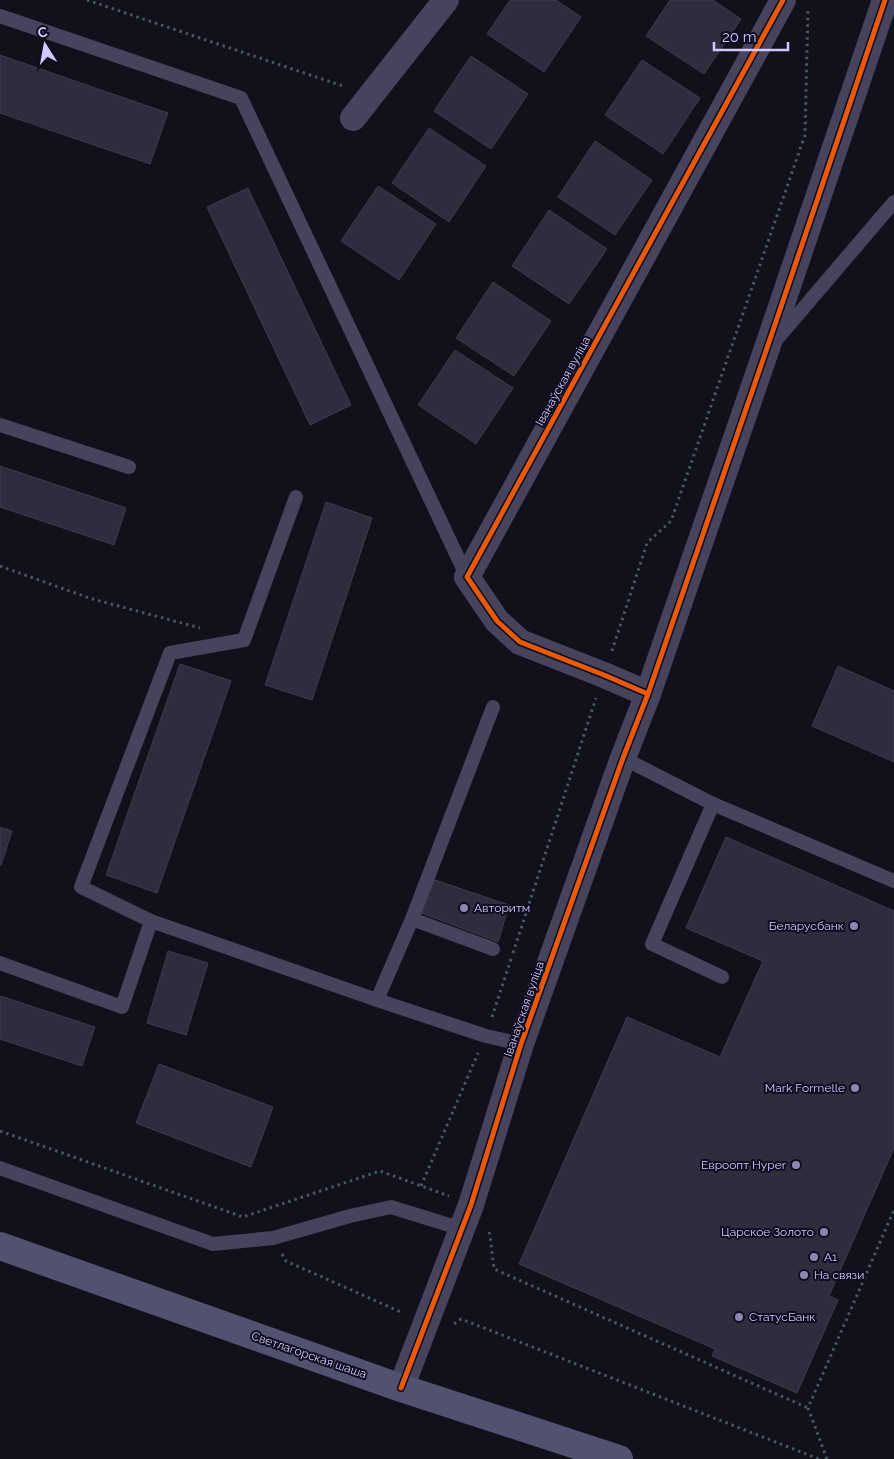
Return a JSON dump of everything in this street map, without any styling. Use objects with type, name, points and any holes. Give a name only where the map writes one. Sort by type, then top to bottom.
[{"type":"main road","name":"Светлагорская шаша","points":[[0,1246],[401,1388],[619,1459]]},
{"type":"street","points":[[353,118],[446,0]]},
{"type":"street","name":"Іванаўская вуліца","points":[[467,577],[782,0]]},
{"type":"street","name":"Іванаўская вуліца","points":[[401,1388],[471,1205],[521,1044],[623,758],[648,694],[884,0]]},
{"type":"street","points":[[467,577],[497,620],[520,642],[648,694]]},
{"type":"lane","points":[[0,16],[240,98],[467,577]]},
{"type":"lane","points":[[766,351],[894,202]]},
{"type":"lane","points":[[0,425],[129,467]]},
{"type":"lane","points":[[296,497],[244,640],[170,653],[80,887],[151,921],[377,1000],[486,1036],[521,1044]]},
{"type":"lane","points":[[377,1000],[412,919],[493,707]]},
{"type":"lane","points":[[623,758],[713,804],[894,881]]},
{"type":"lane","points":[[713,804],[652,944],[722,978]]},
{"type":"lane","points":[[412,919],[493,948]]},
{"type":"lane","points":[[0,963],[122,1007],[151,921]]},
{"type":"lane","points":[[0,1168],[213,1244],[273,1238],[350,1216],[391,1207],[462,1229]]},
{"type":"path","points":[[87,0],[370,96]]},
{"type":"path","points":[[421,1186],[486,1036],[647,543],[671,521],[805,134],[808,3]]},
{"type":"path","points":[[0,566],[89,598],[244,640]]},
{"type":"path","points":[[0,1131],[243,1217],[380,1171],[471,1205],[490,1235],[494,1269],[808,1408]]},
{"type":"path","points":[[827,1459],[808,1408],[894,1210]]},
{"type":"path","points":[[273,1238],[286,1261],[443,1331],[461,1319],[819,1459]]},
{"type":"building","points":[[510,0],[556,0],[581,17],[544,72],[487,34]]},
{"type":"building","points":[[670,0],[713,0],[741,19],[704,74],[646,36]]},
{"type":"building","points":[[0,55],[168,113],[150,164],[0,113]]},
{"type":"building","points":[[471,56],[528,94],[491,149],[434,111]]},
{"type":"building","points":[[642,60],[700,98],[663,154],[605,115]]},
{"type":"building","points":[[429,128],[486,166],[449,222],[392,183]]},
{"type":"building","points":[[595,141],[652,180],[615,235],[558,197]]},
{"type":"building","points":[[378,186],[436,224],[399,280],[341,241]]},
{"type":"building","points":[[248,188],[351,405],[310,425],[207,207]]},
{"type":"building","points":[[549,210],[607,249],[569,304],[512,266]]},
{"type":"building","points":[[493,282],[551,321],[514,376],[456,338]]},
{"type":"building","points":[[455,350],[513,388],[476,444],[418,405]]},
{"type":"building","points":[[0,466],[126,508],[114,545],[0,507]]},
{"type":"building","points":[[326,502],[372,518],[312,700],[265,685]]},
{"type":"building","points":[[180,664],[231,681],[157,893],[106,875]]},
{"type":"building","points":[[838,666],[894,691],[894,762],[812,726]]},
{"type":"building","points":[[0,827],[12,831],[1,865],[0,865]]},
{"type":"building","points":[[726,837],[894,911],[894,1148],[829,1296],[838,1300],[797,1393],[712,1356],[715,1349],[519,1264],[627,1017],[720,1057],[763,961],[686,928]]},
{"type":"building","name":"Авторитм","points":[[432,879],[509,905],[498,942],[419,912]]},
{"type":"building","points":[[168,951],[208,963],[186,1035],[147,1023]]},
{"type":"building","points":[[0,996],[95,1027],[82,1066],[0,1039]]},
{"type":"building","points":[[159,1064],[273,1107],[251,1167],[136,1123]]},
{"type":"cycle path","points":[[648,694],[520,642],[497,621],[467,577],[783,0]]},
{"type":"cycle path","points":[[401,1388],[471,1205],[521,1044],[623,758],[648,694],[885,0]]},
{"type":"place","name":"Авторитм","points":[[464,908]]},
{"type":"place","name":"Беларусбанк","points":[[854,926]]},
{"type":"place","name":"Mark Formelle","points":[[855,1088]]},
{"type":"place","name":"Евроопт Hyper","points":[[796,1165]]},
{"type":"place","name":"Царское Золото","points":[[824,1232]]},
{"type":"place","name":"A1","points":[[814,1257]]},
{"type":"place","name":"На связи","points":[[804,1275]]},
{"type":"place","name":"СтатусБанк","points":[[739,1317]]}]
